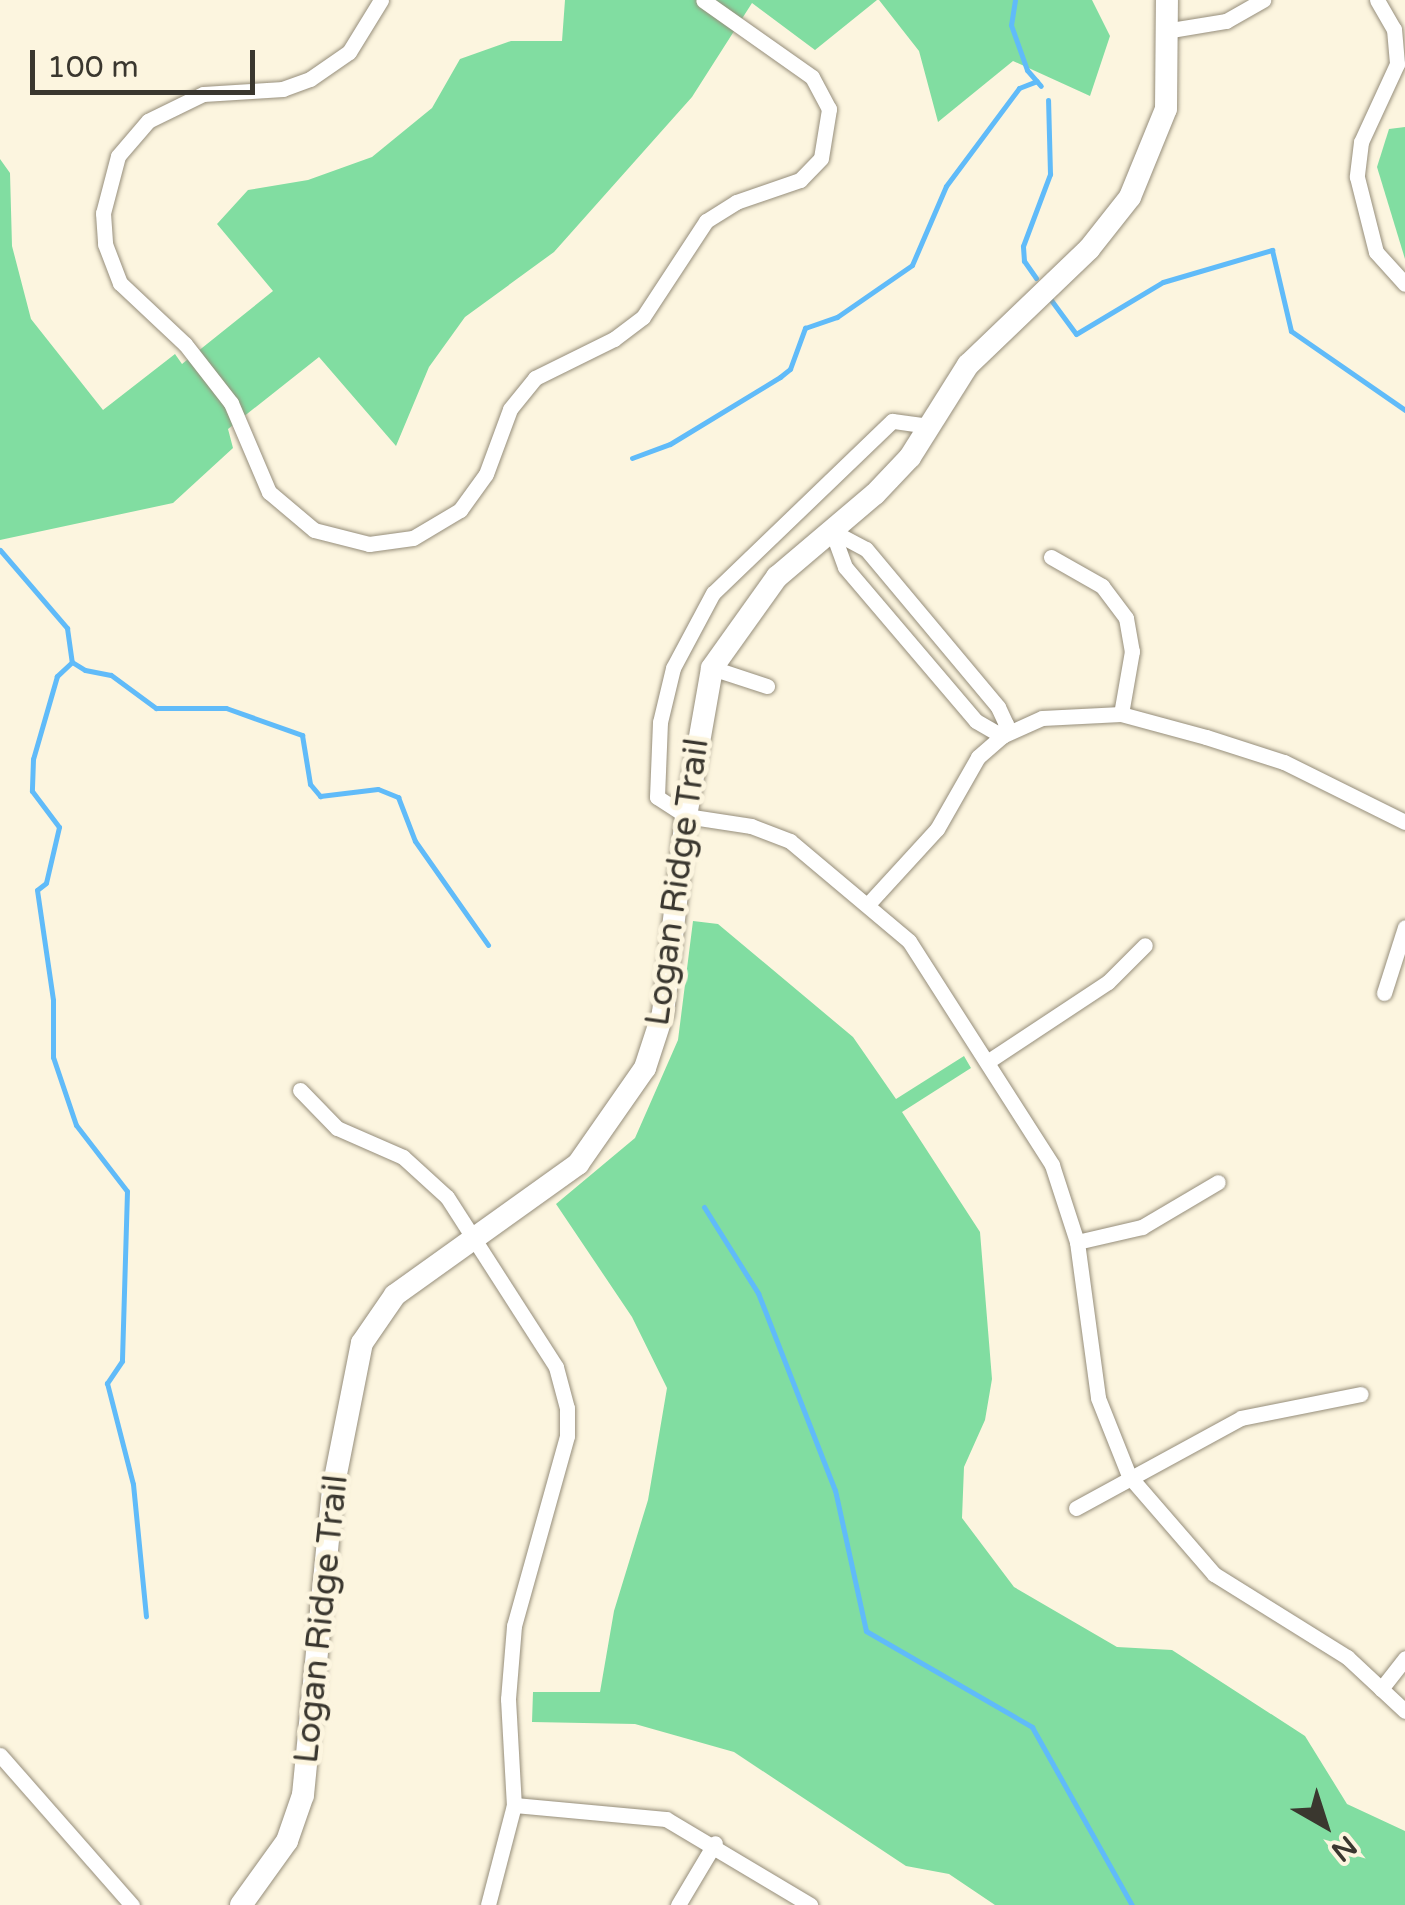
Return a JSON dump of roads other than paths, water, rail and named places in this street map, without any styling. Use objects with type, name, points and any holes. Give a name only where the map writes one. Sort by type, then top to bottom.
[{"type":"street","points":[[381,0],[362,38],[322,73],[283,89],[216,92],[174,104],[148,121],[118,156],[102,213],[109,256],[129,295],[194,355],[238,415],[270,492],[301,522],[326,536],[369,544],[438,526],[479,486],[510,409],[535,378],[614,340],[643,316],[706,221],[736,202],[800,180],[821,158],[829,109],[812,77],[704,0]]},
{"type":"street","points":[[1171,30],[1226,22],[1263,0]]},
{"type":"street","points":[[1377,0],[1394,29],[1396,64],[1361,142],[1357,176],[1376,252],[1405,284]]},
{"type":"street","name":"Logan Ridge Trail","points":[[241,1905],[287,1841],[303,1795],[332,1489],[362,1343],[395,1295],[578,1164],[645,1068],[663,1013],[686,816],[712,668],[777,577],[910,457],[979,352],[1089,248],[1130,196],[1166,108],[1171,30],[1167,1]]},
{"type":"street","points":[[929,426],[892,421],[713,593],[673,668],[660,722],[657,797],[686,816],[751,826],[790,841],[870,902],[910,941],[990,1060],[1052,1165],[1078,1242],[1088,1352],[1129,1476],[1214,1574],[1347,1657],[1405,1711]]},
{"type":"street","points":[[832,531],[845,566],[976,721],[1002,736]]},
{"type":"street","points":[[832,531],[866,548],[998,707],[1006,724],[1002,736]]},
{"type":"street","points":[[1051,557],[1102,586],[1126,618],[1132,651],[1121,714]]},
{"type":"street","points":[[712,668],[766,686]]},
{"type":"street","points":[[870,902],[937,828],[978,756],[1002,736],[1042,718],[1121,714],[1284,762],[1405,822]]},
{"type":"street","points":[[1384,993],[1405,928]]},
{"type":"street","points":[[990,1060],[1108,982],[1146,944]]},
{"type":"street","points":[[300,1090],[337,1128],[428,1174],[556,1367],[567,1408],[567,1436],[514,1626],[508,1699],[514,1805],[488,1905]]},
{"type":"street","points":[[1078,1242],[1142,1227],[1218,1182]]},
{"type":"street","points":[[1076,1508],[1241,1418],[1362,1394]]},
{"type":"street","points":[[1380,1688],[1405,1658]]},
{"type":"street","points":[[0,1754],[132,1905]]},
{"type":"street","points":[[514,1805],[642,1814],[714,1843],[810,1905]]},
{"type":"street","points":[[678,1905],[714,1843]]},
{"type":"waterway","points":[[1015,0],[1011,25],[1027,70],[1041,86]]},
{"type":"waterway","points":[[632,458],[670,444],[780,377],[790,369],[805,328],[837,317],[912,265],[946,186],[1019,88],[1037,81]]},
{"type":"waterway","points":[[1036,278],[1024,261],[1023,246],[1050,174],[1048,100]]},
{"type":"waterway","points":[[1051,300],[1076,334],[1163,282],[1272,250],[1291,331],[1405,410]]},
{"type":"waterway","points":[[0,550],[67,628],[72,662],[85,670],[111,675],[156,708],[226,708],[302,735],[310,784],[320,796],[378,789],[398,797],[415,841],[488,945]]},
{"type":"waterway","points":[[72,662],[57,676],[33,759],[32,791],[59,827],[46,883],[37,890],[53,1000],[53,1057],[76,1125],[127,1191],[122,1361],[107,1383],[133,1484],[146,1616]]},
{"type":"waterway","points":[[704,1207],[758,1293],[835,1490],[866,1631],[1032,1727],[1132,1905]]}]
